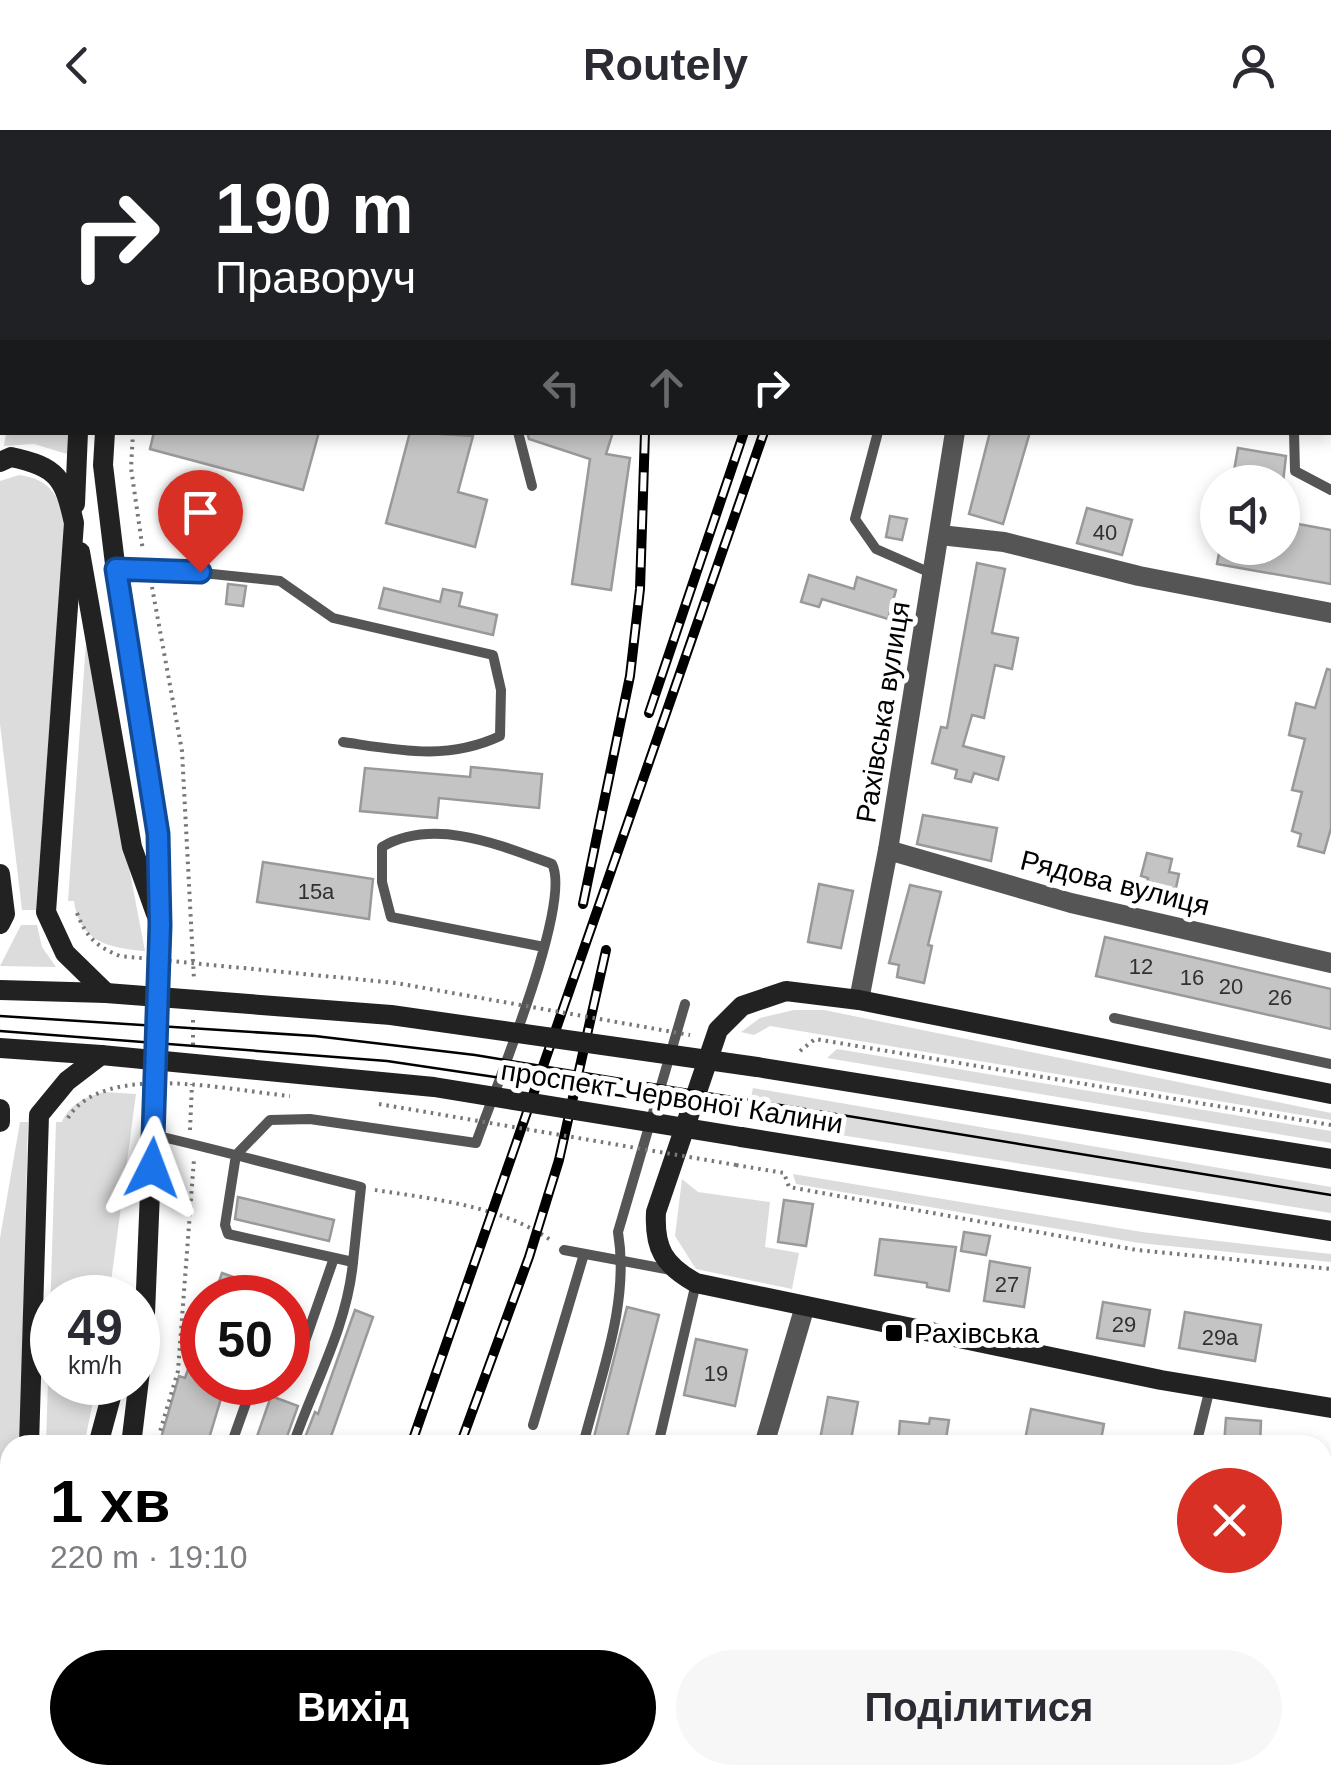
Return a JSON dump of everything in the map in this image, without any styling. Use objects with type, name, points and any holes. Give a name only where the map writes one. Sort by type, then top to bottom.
[{"type":"main road","points":[[78,435],[46,912],[66,953],[106,993]]},
{"type":"main road","points":[[106,435],[103,465],[116,569],[158,834],[160,925],[154,1135],[144,1338],[132,1435]]},
{"type":"main road","points":[[0,462],[11,457],[50,468],[62,481],[74,523],[132,847],[160,925]]},
{"type":"main road","points":[[0,874],[2,919]]},
{"type":"main road","name":"проспект Червоної Калини","points":[[0,990],[106,993],[390,1016],[757,1067],[1331,1160]]},
{"type":"main road","points":[[1331,1094],[859,1000],[786,991],[742,1006],[718,1030],[656,1212],[658,1250],[673,1270],[696,1283],[1210,1388],[1331,1408]]},
{"type":"main road","name":"проспект Червоної Калини","points":[[0,1048],[417,1084],[1331,1231]]},
{"type":"main road","points":[[28,1435],[39,1115],[67,1080],[101,1055]]},
{"type":"main road","points":[[144,1275],[146,1266]]},
{"type":"main road","points":[[101,1435],[109,1405]]},
{"type":"street","name":"Рахівська вулиця","points":[[859,1000],[888,850],[955,435]]},
{"type":"street","points":[[940,535],[1004,542],[1139,576],[1331,613]]},
{"type":"street","name":"Рядова вулиця","points":[[888,850],[1072,903],[1330,959]]},
{"type":"street","points":[[767,1435],[805,1306]]},
{"type":"lane","points":[[519,435],[532,486]]},
{"type":"lane","points":[[877,435],[856,519],[876,550],[934,574]]},
{"type":"lane","points":[[1294,435],[1294,471],[1331,490]]},
{"type":"lane","points":[[116,569],[173,570],[280,581],[334,618],[493,655],[500,690],[500,736],[472,750],[421,754],[342,742]]},
{"type":"lane","points":[[353,1262],[228,1234],[225,1225],[236,1155],[270,1120],[310,1119],[476,1144],[544,948],[558,876],[552,864],[451,834],[400,836],[382,847],[382,882],[391,917],[544,948]]},
{"type":"lane","points":[[585,1435],[620,1296],[623,1261],[618,1232],[685,1004]]},
{"type":"lane","points":[[1114,1018],[1331,1064]]},
{"type":"lane","points":[[154,1135],[360,1187],[350,1290],[326,1364],[296,1435]]},
{"type":"lane","points":[[564,1250],[673,1270]]},
{"type":"lane","points":[[533,1425],[584,1254]]},
{"type":"lane","points":[[310,1327],[334,1258]]},
{"type":"lane","points":[[660,1435],[696,1283]]},
{"type":"lane","points":[[1198,1435],[1210,1388]]},
{"type":"lane","points":[[235,1435],[246,1405]]},
{"type":"path","points":[[133,435],[132,468],[143,551]]},
{"type":"path","points":[[77,913],[84,934],[101,948],[120,956],[396,983],[702,1037]]},
{"type":"path","points":[[802,1051],[815,1039],[1331,1126]]},
{"type":"path","points":[[68,1118],[89,1095],[118,1085],[154,1084],[304,1097]]},
{"type":"path","points":[[378,1104],[784,1174],[790,1187],[1136,1250],[1331,1269]]},
{"type":"path","points":[[360,1187],[462,1205],[538,1231],[564,1250]]},
{"type":"shaded area","points":[[6,435],[67,435],[67,454],[34,444],[4,446]]},
{"type":"shaded area","points":[[19,475],[49,488],[65,518],[36,910],[22,910],[0,724],[0,481]]},
{"type":"shaded area","points":[[86,642],[145,951],[119,948],[98,940],[82,926],[74,901],[68,901]]},
{"type":"shaded area","points":[[21,925],[37,925],[42,947],[56,967],[0,966]]},
{"type":"shaded area","points":[[794,1010],[824,1010],[1331,1113],[1331,1120],[770,1026],[754,1035],[741,1032],[760,1018]]},
{"type":"shaded area","points":[[837,1049],[1331,1131],[1331,1143],[827,1058]]},
{"type":"shaded area","points":[[753,1088],[1331,1187],[1331,1213],[746,1120]]},
{"type":"shaded area","points":[[104,1092],[136,1094],[112,1275],[51,1275],[56,1122],[62,1122],[79,1102]]},
{"type":"shaded area","points":[[20,1122],[28,1122],[20,1435],[0,1435],[0,1238]]},
{"type":"shaded area","points":[[793,1174],[1142,1232],[1331,1254],[1331,1262],[1139,1243],[796,1184]]},
{"type":"shaded area","points":[[682,1179],[698,1192],[770,1202],[765,1247],[799,1253],[792,1289],[696,1269],[675,1236]]},
{"type":"shaded area","points":[[47,1405],[92,1405],[86,1435],[46,1435]]},
{"type":"building","points":[[153,435],[318,435],[303,490],[150,449]]},
{"type":"building","points":[[409,435],[473,436],[458,492],[487,500],[475,547],[386,523]]},
{"type":"building","points":[[528,435],[612,435],[606,454],[630,458],[611,590],[572,584],[590,459],[529,439]]},
{"type":"building","points":[[989,435],[1029,435],[1003,524],[969,514]]},
{"type":"building","points":[[1238,448],[1286,456],[1285,465],[1235,465]]},
{"type":"building","points":[[1087,508],[1132,520],[1122,555],[1077,543]]},
{"type":"building","points":[[890,516],[907,519],[902,540],[886,537]]},
{"type":"building","points":[[1300,524],[1331,530],[1331,584],[1223,565],[1300,565]]},
{"type":"building","points":[[977,563],[1005,569],[992,633],[1018,638],[1012,669],[995,665],[984,718],[972,715],[963,746],[1004,757],[998,780],[974,773],[971,782],[955,778],[957,770],[932,763],[941,727],[947,728]]},
{"type":"building","points":[[809,575],[854,589],[857,577],[896,590],[888,619],[822,599],[819,607],[801,602]]},
{"type":"building","points":[[228,584],[246,586],[243,606],[226,604]]},
{"type":"building","points":[[384,588],[440,602],[443,589],[462,593],[459,606],[497,615],[493,635],[379,608]]},
{"type":"building","points":[[1327,669],[1331,670],[1331,828],[1324,853],[1298,846],[1301,834],[1292,831],[1302,792],[1292,790],[1305,739],[1289,735],[1296,703],[1315,708]]},
{"type":"building","points":[[471,767],[542,774],[539,808],[439,798],[437,818],[360,811],[365,768],[470,777]]},
{"type":"building","points":[[923,815],[997,828],[991,861],[917,844]]},
{"type":"building","points":[[1147,853],[1172,859],[1169,872],[1179,874],[1172,906],[1143,899],[1148,878],[1141,876]]},
{"type":"building","points":[[263,862],[373,879],[369,919],[257,902]]},
{"type":"building","points":[[819,884],[853,891],[841,948],[808,942]]},
{"type":"building","points":[[910,885],[941,892],[928,945],[932,946],[924,983],[897,977],[899,965],[889,963]]},
{"type":"building","points":[[1105,937],[1331,989],[1331,1029],[1096,976]]},
{"type":"building","points":[[238,1197],[334,1220],[329,1241],[235,1219]]},
{"type":"building","points":[[784,1200],[813,1204],[806,1246],[778,1242]]},
{"type":"building","points":[[964,1232],[990,1236],[986,1255],[961,1251]]},
{"type":"building","points":[[880,1239],[956,1247],[949,1291],[927,1287],[927,1283],[875,1275]]},
{"type":"building","points":[[990,1261],[1030,1268],[1024,1307],[984,1301]]},
{"type":"building","points":[[1103,1302],[1150,1310],[1144,1346],[1097,1338]]},
{"type":"building","points":[[627,1307],[659,1315],[628,1435],[595,1435]]},
{"type":"building","points":[[355,1310],[373,1317],[332,1435],[306,1435],[315,1412],[318,1414]]},
{"type":"building","points":[[1185,1312],[1261,1325],[1255,1361],[1179,1348]]},
{"type":"building","points":[[696,1339],[747,1350],[735,1406],[684,1395]]},
{"type":"building","points":[[179,1376],[180,1405],[219,1405],[210,1435],[162,1435]]},
{"type":"building","points":[[828,1397],[858,1402],[852,1435],[821,1435]]},
{"type":"building","points":[[268,1405],[298,1406],[288,1435],[257,1435]]},
{"type":"building","points":[[1031,1409],[1104,1424],[1102,1435],[1026,1435]]},
{"type":"building","points":[[930,1418],[949,1420],[947,1435],[899,1435],[900,1421],[929,1424]]},
{"type":"building","points":[[1226,1418],[1261,1421],[1260,1435],[1225,1435]]},
{"type":"tram line","points":[[0,1016],[315,1036],[475,1055],[1331,1195]]},
{"type":"tram line","points":[[0,1031],[387,1061],[704,1108]]},
{"type":"railway","points":[[583,904],[630,676],[640,589],[645,435]]},
{"type":"railway","points":[[649,713],[743,435]]},
{"type":"railway","points":[[414,1435],[763,435]]},
{"type":"railway","points":[[464,1435],[529,1257],[559,1160],[606,950]]},
{"type":"place","name":"Рахівська","points":[[894,1333]]},
{"type":"route","points":[[152,1168],[160,925],[158,834],[116,569],[200,572]]}]
